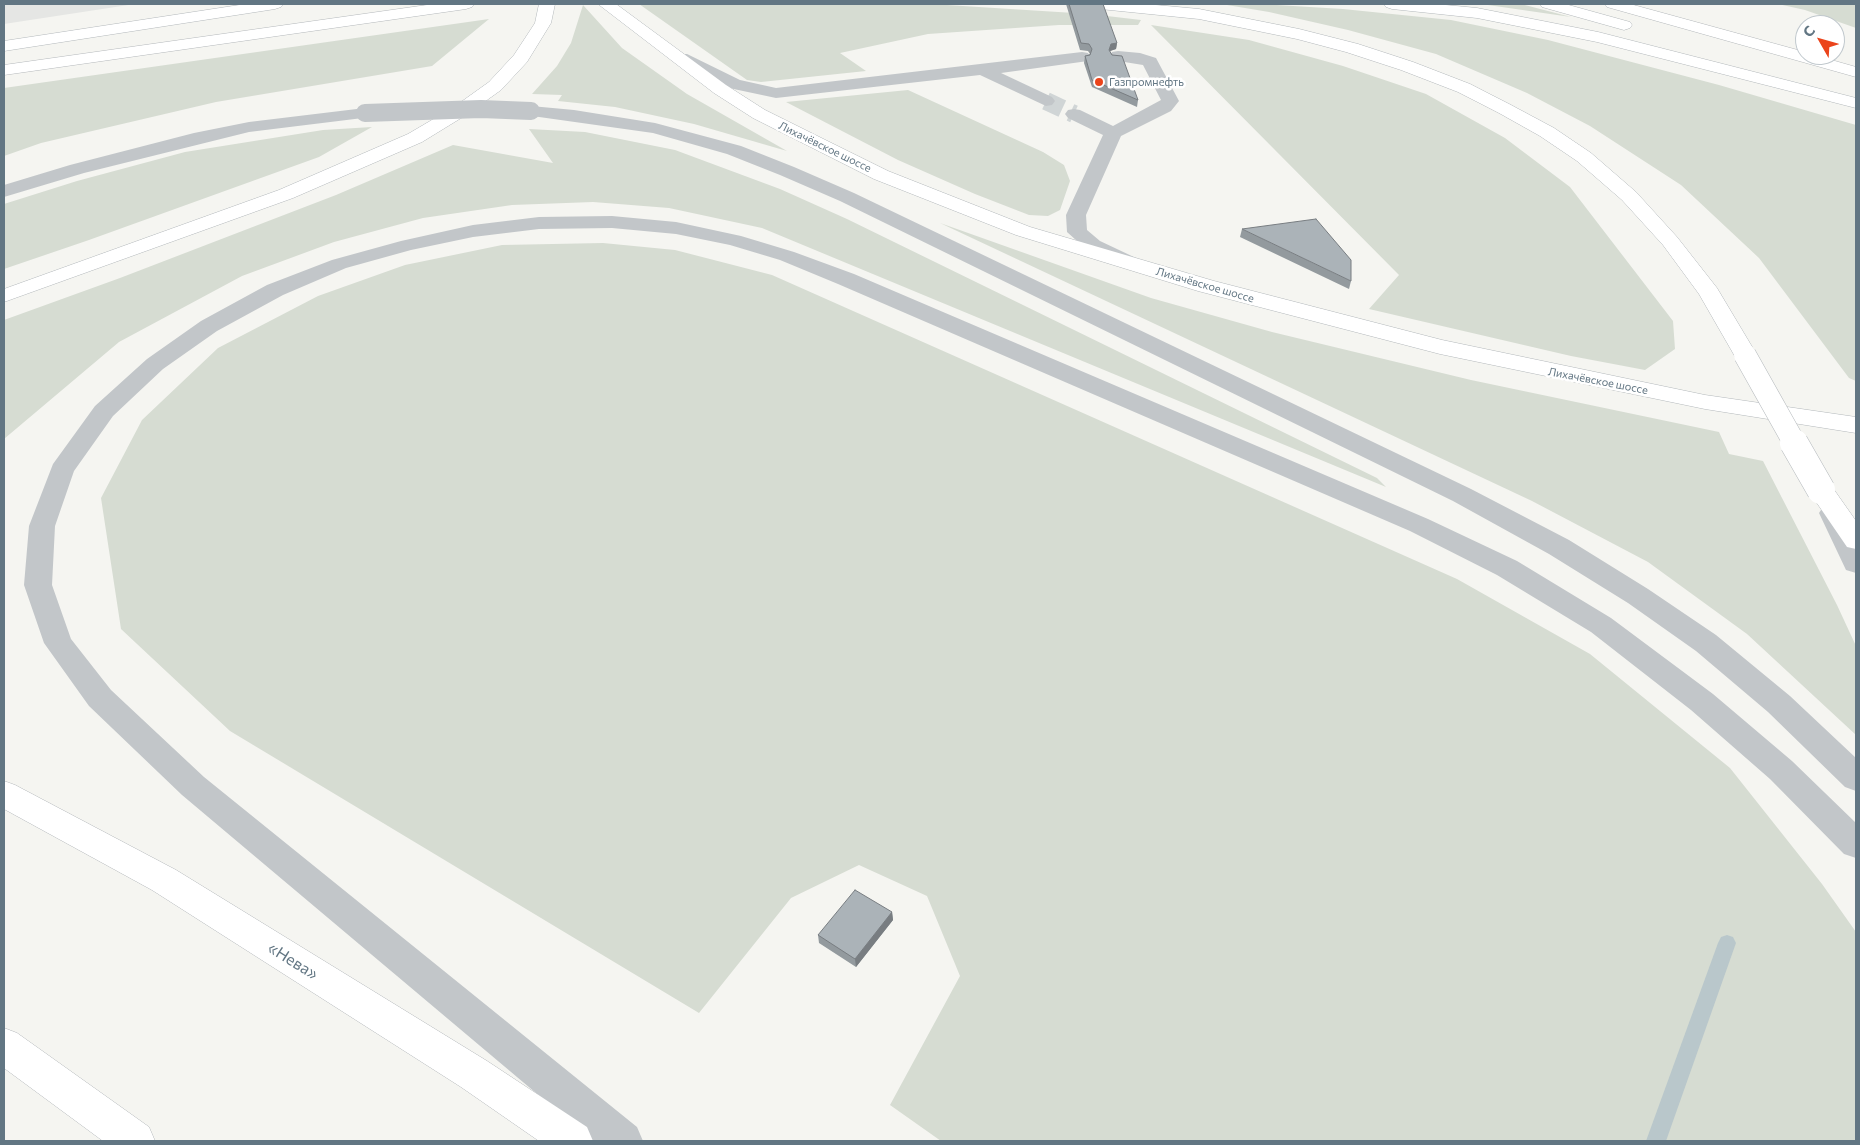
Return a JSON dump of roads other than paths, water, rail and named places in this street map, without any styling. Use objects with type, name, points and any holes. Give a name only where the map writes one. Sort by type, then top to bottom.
[{"type":"main road","points":[[4,46],[275,4]]},
{"type":"main road","points":[[4,70],[466,4]]},
{"type":"main road","points":[[4,296],[286,194],[415,138],[460,111],[495,86],[521,58],[543,23],[547,4]]},
{"type":"main road","name":"Лихачёвское шоссе","points":[[606,4],[681,58],[720,89],[759,114],[881,175],[1023,231],[1141,267],[1338,322],[1440,348],[1705,402],[1856,425]]},
{"type":"main road","points":[[1100,4],[1200,14],[1300,34],[1352,48],[1407,66],[1464,88],[1547,132],[1584,157],[1629,196],[1670,241],[1709,293],[1822,494],[1856,540]]},
{"type":"main road","points":[[1392,4],[1477,13],[1589,35],[1856,102]]},
{"type":"main road","points":[[1548,4],[1634,29],[1856,102]]},
{"type":"main road","points":[[1613,4],[1856,72]]},
{"type":"main road","name":"«Нева»","points":[[4,794],[164,880],[474,1074],[573,1141]]},
{"type":"main road","points":[[4,1046],[134,1141]]},
{"type":"street","points":[[1118,56],[1140,58],[1150,62],[1170,96],[1170,101],[1165,107],[1113,133],[1076,215],[1077,232],[1093,245],[1141,267]]},
{"type":"street","points":[[681,58],[735,84],[776,93],[1082,57]]},
{"type":"street","points":[[982,70],[1046,101]]},
{"type":"street","points":[[4,191],[77,169],[194,139],[304,119],[364,113],[443,110],[531,111],[574,115],[655,128],[734,150],[856,201],[1462,495],[1559,547],[1638,596],[1706,643],[1779,704],[1856,778]]},
{"type":"street","points":[[1074,114],[1113,133]]},
{"type":"street","points":[[623,1141],[193,786],[100,698],[58,643],[38,585],[42,526],[62,470],[104,411],[155,364],[209,326],[275,290],[338,264],[408,245],[473,231],[548,223],[612,222],[676,228],[734,240],[787,256],[846,279],[1419,525],[1507,568],[1601,625],[1702,702],[1781,770],[1856,844]]},
{"type":"street","points":[[1822,494],[1856,563]]},
{"type":"waterway","points":[[1656,1141],[1727,943]]},
{"type":"tunnel","points":[[1046,101],[1074,114]]},
{"type":"place","name":"Газпромнефть","points":[[1099,82]]}]
